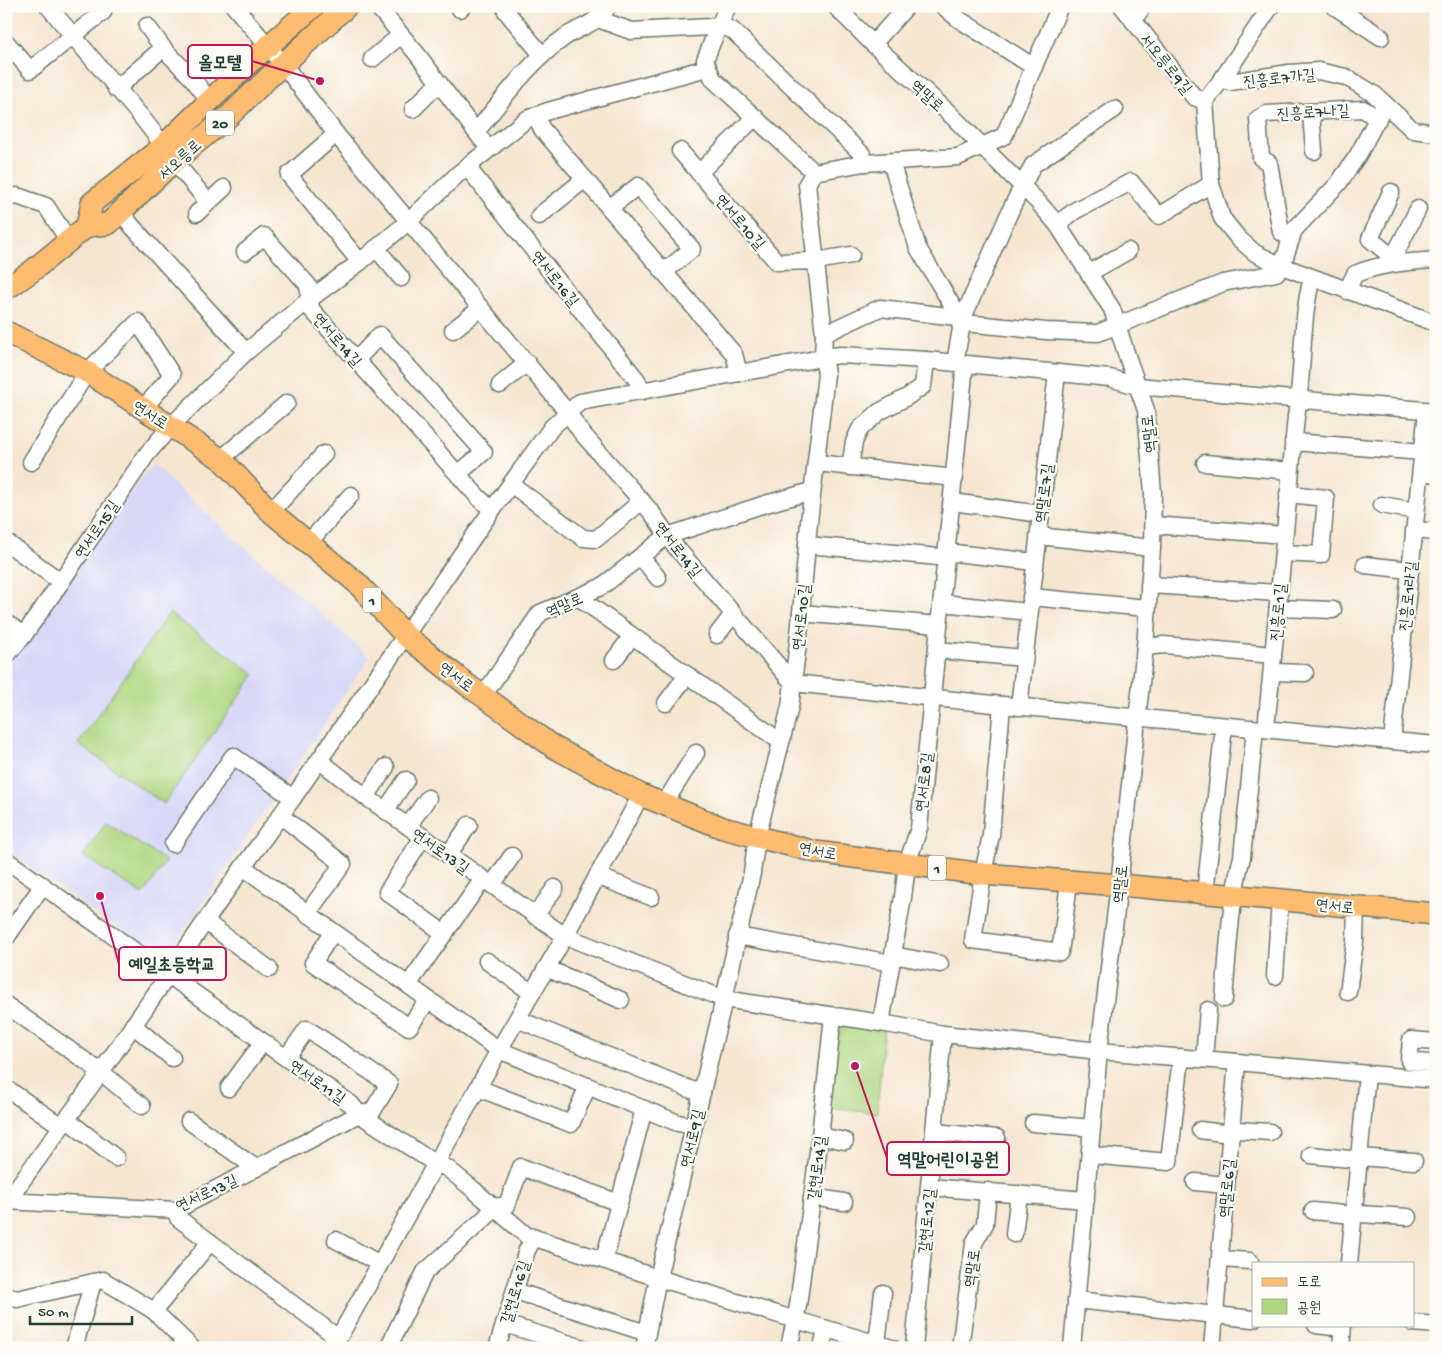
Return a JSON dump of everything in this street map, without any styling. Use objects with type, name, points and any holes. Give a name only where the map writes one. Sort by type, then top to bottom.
[{"type":"main road","name":"서오릉로","points":[[6,289],[32,271],[87,226],[108,224],[122,212],[209,100],[267,46],[314,6]]},
{"type":"main road","name":"서오릉로","points":[[87,226],[92,203],[229,116],[347,6]]},
{"type":"main road","name":"연서로","points":[[6,332],[87,372],[221,459],[271,512],[357,583],[406,636],[470,688],[552,746],[641,795],[723,828],[816,852],[983,874],[1436,914]]},
{"type":"street","name":"서오릉로","points":[[48,6],[157,137],[168,155]]},
{"type":"street","points":[[234,6],[283,64],[336,134],[568,413]]},
{"type":"street","points":[[377,6],[439,83],[489,150]]},
{"type":"street","points":[[458,6],[460,9],[463,6]]},
{"type":"street","points":[[728,6],[705,60],[707,68],[714,79],[814,172],[864,163],[958,157],[1004,136],[1060,6]]},
{"type":"street","name":"역말로","points":[[835,6],[873,44],[948,112],[1057,224],[1112,309],[1126,356],[1146,410],[1154,493],[1148,608],[1120,885],[1099,1051],[1072,1348]]},
{"type":"street","points":[[873,44],[907,6]]},
{"type":"street","points":[[944,6],[957,18],[1034,67]]},
{"type":"street","name":"서오릉로9길","points":[[1122,6],[1194,97],[1205,101]]},
{"type":"street","name":"서오릉로9길","points":[[1133,21],[1143,6]]},
{"type":"street","points":[[1271,6],[1224,78],[1205,101],[1211,184],[1222,218],[1238,238],[1255,253],[1312,278],[1436,322]]},
{"type":"street","points":[[1334,6],[1381,36]]},
{"type":"street","points":[[6,42],[30,70],[103,12]]},
{"type":"street","points":[[507,12],[542,55]]},
{"type":"street","points":[[476,132],[542,55],[566,36],[603,13],[631,31],[719,25],[732,30],[862,154],[864,163]]},
{"type":"street","points":[[147,26],[163,48],[192,78],[209,100]]},
{"type":"street","points":[[372,60],[401,35]]},
{"type":"street","points":[[116,89],[163,48]]},
{"type":"street","points":[[171,426],[246,352],[310,299],[360,262],[409,221],[467,167],[527,119],[707,68]]},
{"type":"street","name":"진흥로7가길","points":[[1224,78],[1230,82],[1318,70],[1346,77],[1374,94],[1413,130],[1436,133]]},
{"type":"street","points":[[413,109],[439,83]]},
{"type":"street","points":[[891,162],[918,248],[965,323],[1046,331],[1098,333],[1223,283],[1276,274],[1282,266],[1294,230],[1309,202],[1338,184],[1358,154],[1385,104]]},
{"type":"street","points":[[824,334],[880,308],[959,316],[966,311],[1033,165],[1115,109]]},
{"type":"street","name":"진흥로7나길","points":[[1291,239],[1281,232],[1269,163],[1261,158],[1258,119],[1266,114],[1363,109],[1378,119]]},
{"type":"street","points":[[1312,112],[1314,152]]},
{"type":"street","points":[[536,116],[542,129],[734,354],[739,373]]},
{"type":"street","points":[[699,173],[754,117]]},
{"type":"street","points":[[336,134],[289,175],[360,262]]},
{"type":"street","name":"연서로10길","points":[[680,151],[777,262],[816,261]]},
{"type":"street","points":[[168,155],[202,208],[224,188]]},
{"type":"street","name":"연서로16길","points":[[467,167],[637,380],[642,390]]},
{"type":"street","name":"연서로10길","points":[[757,836],[790,707],[826,374],[823,357],[824,334],[807,184],[814,172]]},
{"type":"street","points":[[539,216],[585,179]]},
{"type":"street","points":[[1057,224],[1076,210],[1131,182],[1159,216],[1211,184]]},
{"type":"street","points":[[609,208],[638,186],[692,249],[664,272]]},
{"type":"street","points":[[1391,192],[1370,239],[1390,255],[1394,263]]},
{"type":"street","points":[[6,198],[17,196],[46,206],[69,241]]},
{"type":"street","points":[[1394,263],[1395,254],[1418,209]]},
{"type":"street","points":[[122,212],[131,225],[246,352]]},
{"type":"street","points":[[245,252],[264,236],[308,286],[310,299]]},
{"type":"street","points":[[376,248],[401,278]]},
{"type":"street","points":[[1089,273],[1128,251]]},
{"type":"street","points":[[816,261],[851,255]]},
{"type":"street","points":[[1347,291],[1355,274],[1372,267],[1394,263],[1436,260]]},
{"type":"street","name":"진흥로1길","points":[[1260,729],[1272,672],[1308,293],[1312,278]]},
{"type":"street","name":"연서로14길","points":[[310,299],[311,309],[478,497],[492,510]]},
{"type":"street","points":[[453,330],[480,308]]},
{"type":"street","points":[[959,316],[961,329],[960,364]]},
{"type":"street","points":[[31,462],[87,372],[138,322],[172,375],[143,409]]},
{"type":"street","points":[[356,360],[380,334],[484,452],[458,474]]},
{"type":"street","points":[[406,636],[510,484],[552,427],[580,402],[841,354],[926,360],[1110,378],[1138,386],[1432,411]]},
{"type":"street","points":[[850,467],[854,442],[860,429],[879,412],[907,398],[922,386],[926,360]]},
{"type":"street","points":[[500,384],[526,363]]},
{"type":"street","name":"연서로8길","points":[[882,1023],[907,864],[919,828],[955,478],[960,364]]},
{"type":"street","name":"역말로7길","points":[[1030,605],[1057,373]]},
{"type":"street","points":[[221,459],[287,403]]},
{"type":"street","name":"진흥로1라길","points":[[1392,741],[1416,511],[1428,473],[1423,452],[1432,411]]},
{"type":"street","name":"연서로14길","points":[[568,413],[581,432],[652,513],[674,546],[793,683]]},
{"type":"street","name":"연서로15길","points":[[6,656],[24,635],[61,582],[147,454],[171,426]]},
{"type":"street","points":[[1293,442],[1423,452]]},
{"type":"street","points":[[271,512],[324,454]]},
{"type":"street","points":[[816,463],[955,478]]},
{"type":"street","points":[[1205,463],[1290,471]]},
{"type":"street","points":[[510,484],[583,538],[596,540],[642,501]]},
{"type":"street","points":[[667,536],[812,491]]},
{"type":"street","points":[[1283,553],[1321,555],[1326,498],[1288,494]]},
{"type":"street","points":[[309,542],[351,495]]},
{"type":"street","points":[[952,502],[1041,514]]},
{"type":"street","points":[[1382,505],[1416,511]]},
{"type":"street","points":[[1152,526],[1284,535]]},
{"type":"street","points":[[1414,530],[1436,532]]},
{"type":"street","name":"역말로","points":[[483,696],[540,613],[601,588],[667,536]]},
{"type":"street","points":[[1038,536],[1152,548]]},
{"type":"street","points":[[6,542],[61,582]]},
{"type":"street","points":[[807,545],[939,557],[955,553],[1035,562]]},
{"type":"street","points":[[641,557],[658,578]]},
{"type":"street","points":[[1365,565],[1410,570]]},
{"type":"street","points":[[1149,585],[1278,600],[1333,610]]},
{"type":"street","points":[[578,597],[781,742]]},
{"type":"street","points":[[942,603],[1148,608]]},
{"type":"street","points":[[1019,707],[1030,605]]},
{"type":"street","points":[[801,613],[939,625]]},
{"type":"street","points":[[717,635],[733,614]]},
{"type":"street","points":[[6,623],[24,635]]},
{"type":"street","name":"연서로13길","points":[[7,1201],[101,1072],[406,636]]},
{"type":"street","points":[[614,660],[632,636]]},
{"type":"street","points":[[1144,647],[1164,645],[1273,655]]},
{"type":"street","points":[[937,650],[1024,658]]},
{"type":"street","points":[[1272,672],[1305,673]]},
{"type":"street","points":[[666,703],[687,675]]},
{"type":"street","points":[[793,683],[1019,707],[1436,745]]},
{"type":"street","points":[[1002,705],[991,835],[973,940],[1060,952],[1069,881]]},
{"type":"street","points":[[1206,893],[1224,726]]},
{"type":"street","points":[[1224,998],[1238,873],[1242,857],[1260,729]]},
{"type":"street","points":[[664,804],[696,752]]},
{"type":"street","points":[[173,844],[233,756],[294,798]]},
{"type":"street","name":"연서로13길","points":[[320,761],[366,797],[565,936]]},
{"type":"street","points":[[366,797],[386,767]]},
{"type":"street","points":[[385,810],[406,780]]},
{"type":"street","points":[[176,1210],[178,1218],[336,1343],[499,1050],[565,936],[641,795]]},
{"type":"street","points":[[408,826],[428,798]]},
{"type":"street","points":[[281,816],[342,864],[307,914]]},
{"type":"street","points":[[448,855],[469,825]]},
{"type":"street","name":"연서로9길","points":[[646,1341],[658,1278],[752,874],[757,836]]},
{"type":"street","points":[[423,837],[387,892],[444,934]]},
{"type":"street","points":[[408,985],[444,934],[487,882],[512,856]]},
{"type":"street","points":[[6,860],[286,1058]]},
{"type":"street","points":[[243,867],[499,1050],[678,1123],[694,1126]]},
{"type":"street","points":[[597,876],[652,898]]},
{"type":"street","points":[[6,938],[42,885]]},
{"type":"street","points":[[536,916],[554,888]]},
{"type":"street","points":[[1275,976],[1280,900]]},
{"type":"street","points":[[1348,992],[1355,941],[1356,908]]},
{"type":"street","points":[[206,922],[269,969]]},
{"type":"street","points":[[333,932],[313,963],[409,1027],[428,1000]]},
{"type":"street","points":[[565,936],[724,999],[943,1034],[1099,1051],[1436,1080]]},
{"type":"street","points":[[737,936],[940,964]]},
{"type":"street","points":[[487,961],[532,993]]},
{"type":"street","points":[[546,968],[621,1000]]},
{"type":"street","points":[[6,1005],[101,1072],[142,1106]]},
{"type":"street","points":[[1204,1059],[1208,1010]]},
{"type":"street","name":"갈현로14길","points":[[789,1348],[796,1320],[820,1136],[833,1016]]},
{"type":"street","points":[[517,1019],[702,1093]]},
{"type":"street","points":[[133,1025],[172,1058]]},
{"type":"street","name":"연서로11길","points":[[389,1084],[306,1029],[286,1058],[351,1104],[359,1114],[436,1164],[447,1168],[526,1235],[604,1260]]},
{"type":"street","name":"갈현로12길","points":[[914,1348],[943,1034]]},
{"type":"street","points":[[1436,1042],[1411,1040],[1408,1061],[1436,1064]]},
{"type":"street","points":[[229,1088],[263,1042]]},
{"type":"street","points":[[1090,1155],[1169,1162],[1181,1057]]},
{"type":"street","name":"역말로6길","points":[[1212,1348],[1237,1062]]},
{"type":"street","points":[[1349,1262],[1367,1074]]},
{"type":"street","name":"연서로13길","points":[[7,1201],[176,1210],[359,1114],[372,1112],[389,1084]]},
{"type":"street","points":[[478,1088],[571,1124],[588,1086]]},
{"type":"street","points":[[8,1089],[116,1158]]},
{"type":"street","points":[[644,1109],[604,1260],[796,1320],[884,1345],[884,1293]]},
{"type":"street","points":[[189,1120],[256,1168]]},
{"type":"street","points":[[1032,1123],[1092,1128]]},
{"type":"street","points":[[1200,1130],[1270,1132]]},
{"type":"street","points":[[934,1132],[997,1138]]},
{"type":"street","points":[[820,1136],[845,1141]]},
{"type":"street","points":[[1311,1155],[1350,1159],[1359,1157],[1414,1161]]},
{"type":"street","points":[[388,1348],[426,1272],[495,1207],[507,1204],[521,1167],[619,1203]]},
{"type":"street","points":[[1195,1182],[1226,1186]]},
{"type":"street","points":[[929,1187],[1086,1200]]},
{"type":"street","name":"역말로","points":[[960,1348],[974,1243],[985,1224],[988,1191]]},
{"type":"street","points":[[1014,1234],[1019,1194]]},
{"type":"street","points":[[812,1197],[844,1202]]},
{"type":"street","points":[[1313,1211],[1408,1217]]},
{"type":"street","name":"갈현로16길","points":[[497,1348],[528,1250],[534,1238]]},
{"type":"street","points":[[336,1240],[380,1264]]},
{"type":"street","points":[[154,1311],[210,1242]]},
{"type":"street","points":[[1220,1259],[1250,1261]]},
{"type":"street","points":[[6,1296],[17,1299],[103,1280],[154,1311],[192,1348]]},
{"type":"street","points":[[74,1348],[93,1282]]},
{"type":"street","points":[[515,1291],[646,1341]]},
{"type":"street","points":[[1076,1300],[1252,1319]]},
{"type":"street","points":[[1414,1323],[1436,1325]]},
{"type":"street","points":[[504,1324],[584,1348]]},
{"type":"street","points":[[1330,1326],[1343,1327],[1341,1348]]},
{"type":"street","points":[[822,1348],[826,1329]]},
{"type":"shaded area","points":[[153,464],[370,657],[163,961],[6,850],[6,667],[119,507]]},
{"type":"green space","points":[[169,613],[255,674],[164,804],[78,744]]},
{"type":"green space","points":[[106,822],[166,861],[143,895],[83,856]]},
{"type":"green space","points":[[836,1016],[884,1024],[877,1113],[823,1108]]},
{"type":"place","name":"올모텔","points":[[320,81]]},
{"type":"place","name":"예일초등학교","points":[[100,896]]},
{"type":"place","name":"역말어린이공원","points":[[855,1066]]}]
